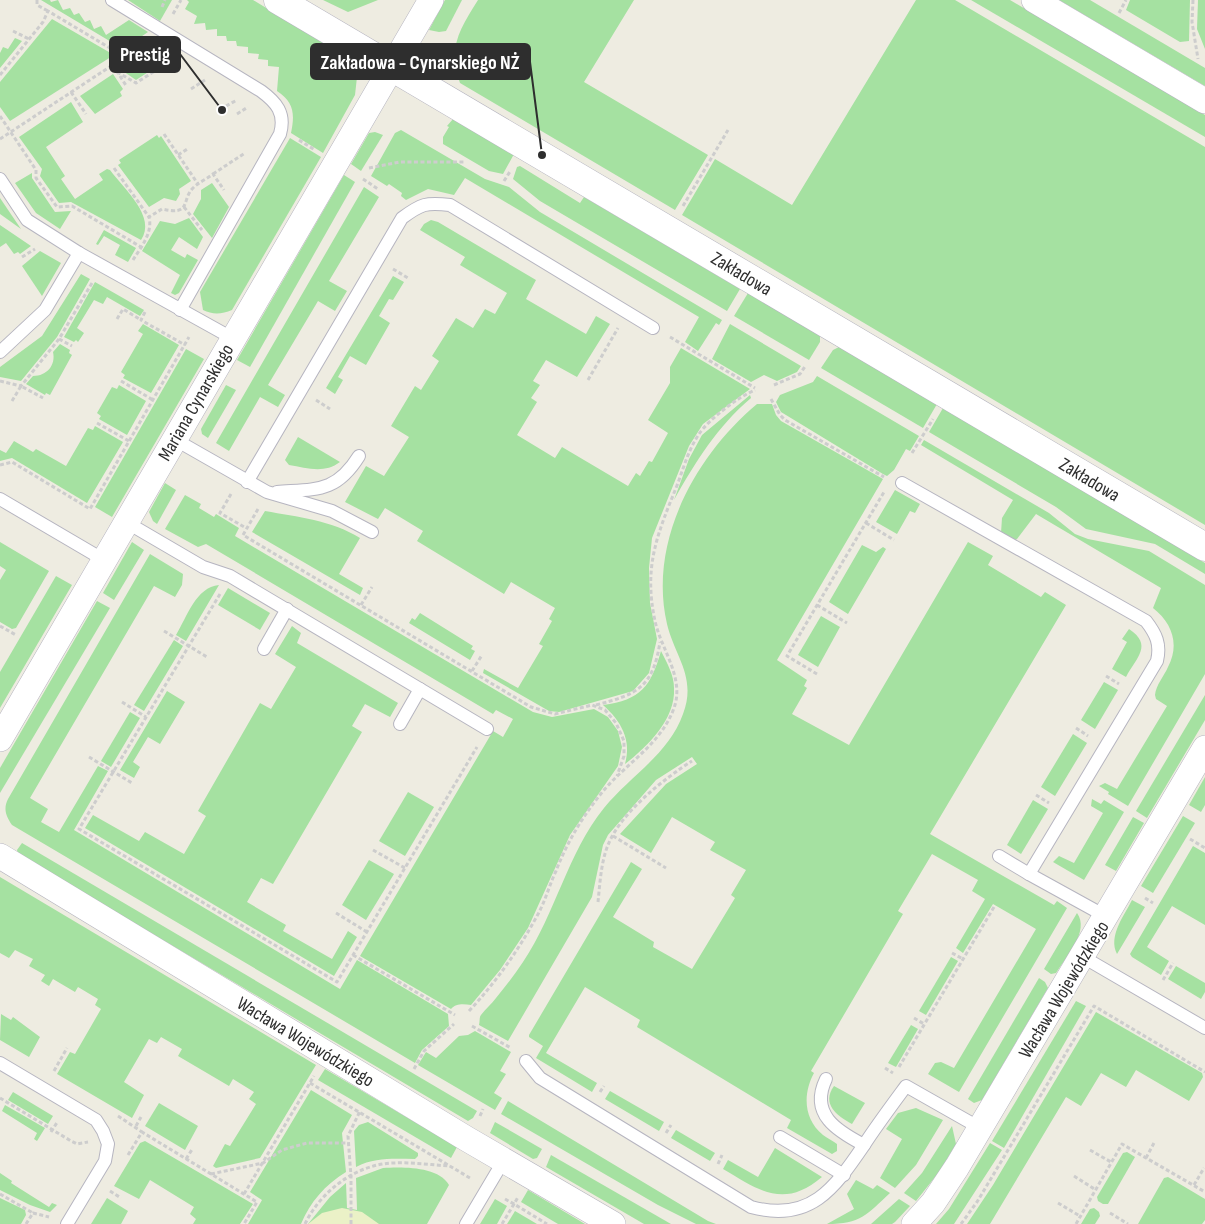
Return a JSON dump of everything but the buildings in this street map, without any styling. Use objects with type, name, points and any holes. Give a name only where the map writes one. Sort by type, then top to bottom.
[{"type":"street","name":"Zakładowa","points":[[278,0],[1205,547]]},
{"type":"street","name":"Mariana Cynarskiego","points":[[0,739],[232,338],[431,0]]},
{"type":"street","points":[[1034,0],[1205,101]]},
{"type":"street","name":"Wacława Wojewódzkiego","points":[[914,1224],[934,1203],[980,1128],[1107,917],[1205,748]]},
{"type":"street","name":"Wacława Wojewódzkiego","points":[[0,856],[613,1224]]},
{"type":"lane","points":[[112,0],[261,91],[280,108],[282,121],[280,134],[180,310]]},
{"type":"lane","points":[[0,179],[27,220],[123,278],[232,338]]},
{"type":"lane","points":[[244,480],[402,218],[419,205],[432,202],[450,205],[653,328]]},
{"type":"lane","points":[[0,352],[44,310],[79,252]]},
{"type":"lane","points":[[174,439],[267,492],[332,511],[372,532]]},
{"type":"lane","points":[[267,492],[312,491],[328,487],[350,469],[358,456]]},
{"type":"lane","points":[[896,482],[1146,621],[1157,638],[1160,649],[1157,661],[1029,874]]},
{"type":"lane","points":[[0,499],[104,560]]},
{"type":"lane","points":[[126,522],[203,567],[230,576],[487,729]]},
{"type":"lane","points":[[264,649],[287,609]]},
{"type":"lane","points":[[400,724],[420,689]]},
{"type":"lane","points":[[999,856],[1107,917]]},
{"type":"lane","points":[[1083,957],[1205,1028]]},
{"type":"lane","points":[[526,1061],[540,1078],[751,1207],[775,1212],[799,1209],[822,1198],[844,1175],[906,1086],[980,1128]]},
{"type":"lane","points":[[0,1063],[96,1120],[106,1136],[108,1152],[105,1161],[67,1224]]},
{"type":"lane","points":[[826,1079],[821,1094],[822,1108],[825,1114],[844,1134],[864,1145]]},
{"type":"lane","points":[[780,1137],[844,1175]]},
{"type":"lane","points":[[466,1224],[504,1160]]},
{"type":"path","points":[[37,0],[37,5],[125,57]]},
{"type":"path","points":[[0,139],[163,32],[181,0]]},
{"type":"path","points":[[1119,13],[1126,0]]},
{"type":"path","points":[[1194,0],[1192,22],[1198,59]]},
{"type":"path","points":[[0,75],[43,22],[48,11]]},
{"type":"path","points":[[13,31],[28,39]]},
{"type":"path","points":[[117,72],[136,83],[178,56]]},
{"type":"path","points":[[113,65],[127,87]]},
{"type":"path","points":[[191,89],[211,76]]},
{"type":"path","points":[[71,92],[86,114]]},
{"type":"path","points":[[0,116],[36,170],[36,178],[57,207],[72,206],[141,247]]},
{"type":"path","points":[[682,207],[728,130]]},
{"type":"path","points":[[164,134],[198,184]]},
{"type":"path","points":[[178,154],[189,148]]},
{"type":"path","points":[[149,217],[162,209],[173,211],[184,207],[191,189],[251,150]]},
{"type":"path","points":[[369,168],[400,162],[465,162]]},
{"type":"path","points":[[504,181],[513,166]]},
{"type":"path","points":[[114,168],[149,217],[149,230],[123,278]]},
{"type":"path","points":[[213,174],[237,209]]},
{"type":"path","points":[[363,179],[378,189]]},
{"type":"path","points":[[184,207],[207,237]]},
{"type":"path","points":[[22,258],[40,246]]},
{"type":"path","points":[[388,277],[397,261]]},
{"type":"path","points":[[393,268],[408,278]]},
{"type":"path","points":[[12,401],[21,386],[59,339],[95,278]]},
{"type":"path","points":[[141,320],[148,308]]},
{"type":"path","points":[[0,465],[12,462],[90,509],[184,345],[123,309],[117,319]]},
{"type":"path","points":[[588,380],[627,313]]},
{"type":"path","points":[[469,1011],[494,983],[524,939],[538,915],[570,841],[583,818],[615,779],[652,744],[674,707],[677,690],[676,681],[655,621],[651,580],[653,551],[658,530],[690,450],[698,435],[729,407],[755,389],[653,328]]},
{"type":"path","points":[[59,339],[72,346]]},
{"type":"path","points":[[774,385],[800,374],[806,364]]},
{"type":"path","points":[[121,381],[153,400]]},
{"type":"path","points":[[0,382],[21,386],[43,398]]},
{"type":"path","points":[[311,408],[321,392]]},
{"type":"path","points":[[771,399],[780,415],[786,420],[896,482],[866,523],[786,656],[817,674]]},
{"type":"path","points":[[316,400],[330,409]]},
{"type":"path","points":[[97,423],[129,441]]},
{"type":"path","points":[[912,453],[918,444]]},
{"type":"path","points":[[244,480],[220,513],[246,528]]},
{"type":"path","points":[[267,492],[243,535],[539,711],[555,714],[623,698],[646,683],[655,664],[660,639]]},
{"type":"path","points":[[866,523],[894,540]]},
{"type":"path","points":[[230,576],[79,829],[337,982],[487,729]]},
{"type":"path","points":[[361,605],[372,588]]},
{"type":"path","points":[[817,605],[847,623]]},
{"type":"path","points":[[0,626],[16,635]]},
{"type":"path","points":[[164,631],[207,656]]},
{"type":"path","points":[[472,671],[482,655]]},
{"type":"path","points":[[1106,676],[1124,687]]},
{"type":"path","points":[[122,702],[146,717]]},
{"type":"path","points":[[596,705],[605,710],[616,723],[624,740],[624,756],[615,779]]},
{"type":"path","points":[[1076,728],[1093,739]]},
{"type":"path","points":[[90,757],[132,783]]},
{"type":"path","points":[[598,902],[607,847],[612,836],[661,781],[692,761]]},
{"type":"path","points":[[1036,795],[1054,805]]},
{"type":"path","points":[[612,836],[666,868]]},
{"type":"path","points":[[1190,839],[1205,848]]},
{"type":"path","points":[[373,850],[405,868]]},
{"type":"path","points":[[895,1074],[994,907]]},
{"type":"path","points":[[336,913],[367,932]]},
{"type":"path","points":[[952,953],[963,959]]},
{"type":"path","points":[[353,955],[455,1015]]},
{"type":"path","points":[[1163,980],[1174,962]]},
{"type":"path","points":[[961,1224],[977,1202],[1094,1006],[1205,1072]]},
{"type":"path","points":[[914,1018],[924,1024]]},
{"type":"path","points":[[414,1069],[424,1052],[454,1024]]},
{"type":"path","points":[[472,1026],[512,1049]]},
{"type":"path","points":[[51,1076],[67,1048]]},
{"type":"path","points":[[244,1194],[327,1054]]},
{"type":"path","points":[[304,1224],[329,1191],[362,1170],[391,1163],[451,1166],[310,1083]]},
{"type":"path","points":[[0,1098],[51,1131],[76,1144],[85,1143],[92,1139],[93,1143]]},
{"type":"path","points":[[351,1224],[351,1177],[348,1143],[350,1132],[360,1111]]},
{"type":"path","points":[[51,1131],[61,1116]]},
{"type":"path","points":[[136,1126],[141,1117]]},
{"type":"path","points":[[127,1156],[142,1132],[257,1202],[244,1224]]},
{"type":"path","points":[[1146,1158],[1156,1141]]},
{"type":"path","points":[[211,1174],[262,1163],[282,1150],[307,1143],[348,1143]]},
{"type":"path","points":[[1076,1224],[1122,1144],[1205,1192]]},
{"type":"path","points":[[186,1159],[193,1148]]},
{"type":"path","points":[[1090,1150],[1112,1162]]},
{"type":"path","points":[[1194,1185],[1204,1168]]},
{"type":"path","points":[[1074,1176],[1096,1190]]},
{"type":"path","points":[[103,1196],[107,1189],[121,1198]]},
{"type":"path","points":[[0,1194],[33,1213],[54,1218]]},
{"type":"path","points":[[1058,1203],[1080,1216]]},
{"type":"path","points":[[502,1224],[514,1204],[547,1224]]},
{"type":"path","points":[[26,1224],[33,1213]]},
{"type":"path","points":[[1110,1213],[1128,1224]]},
{"type":"green space","points":[[41,0],[50,0],[51,2],[58,0],[63,10],[70,8],[74,15],[79,13],[85,22],[90,20],[94,29],[101,26],[106,35],[129,20],[148,32],[123,49]]},
{"type":"green space","points":[[128,0],[172,0],[160,21]]},
{"type":"green space","points":[[187,0],[253,0],[348,58],[357,77],[355,95],[323,153],[291,133],[292,109],[283,95],[277,91],[279,67],[268,66],[268,60],[258,59],[259,54],[248,53],[248,47],[237,46],[236,41],[227,41],[226,36],[217,36],[217,29],[206,30],[205,23],[194,24],[197,16],[185,9],[189,2]]},
{"type":"green space","points":[[323,0],[378,0],[348,12]]},
{"type":"green space","points":[[445,0],[462,0],[446,31],[429,30]]},
{"type":"green space","points":[[478,0],[634,0],[584,82],[708,155],[675,210],[460,83],[455,59],[457,39]]},
{"type":"green space","points":[[916,0],[955,0],[1205,147],[1205,525],[682,215],[715,159],[792,205]]},
{"type":"green space","points":[[971,0],[1010,0],[1205,115],[1205,137]]},
{"type":"green space","points":[[1059,0],[1090,0],[1205,68],[1205,86]]},
{"type":"green space","points":[[1130,0],[1190,0],[1189,41],[1180,42],[1126,10]]},
{"type":"green space","points":[[1198,0],[1205,0],[1205,49],[1197,29]]},
{"type":"green space","points":[[52,19],[114,55],[10,121],[0,107],[0,82]]},
{"type":"green space","points":[[15,38],[22,41],[0,68],[0,53],[3,47],[8,49]]},
{"type":"green space","points":[[155,46],[173,56],[136,80],[120,69]]},
{"type":"green space","points":[[113,74],[123,89],[120,92],[122,96],[95,114],[80,96]]},
{"type":"green space","points":[[71,102],[83,122],[46,147],[65,176],[61,179],[75,199],[103,180],[99,174],[107,169],[110,170],[137,203],[142,213],[145,231],[141,240],[71,202],[59,203],[40,176],[42,169],[19,137]]},
{"type":"green space","points":[[453,119],[514,154],[503,174],[489,171],[443,144],[443,137],[449,127],[447,126]]},
{"type":"green space","points":[[401,130],[485,179],[509,187],[540,212],[722,320],[719,325],[716,323],[698,351],[685,342],[699,317],[465,178],[454,195],[428,189],[406,200],[401,196],[402,193],[389,184],[387,186],[371,176],[395,133]]},
{"type":"green space","points":[[375,132],[383,135],[361,171],[351,164],[369,133]]},
{"type":"green space","points":[[157,135],[159,138],[161,136],[191,181],[179,189],[180,194],[176,201],[164,198],[149,207],[118,165],[121,163],[119,160]]},
{"type":"green space","points":[[290,138],[321,157],[232,310],[210,313],[203,310],[200,292]]},
{"type":"green space","points":[[520,166],[580,203],[584,197],[740,289],[727,311],[540,201],[513,179],[517,167]]},
{"type":"green space","points":[[32,173],[32,178],[55,212],[71,211],[60,229],[36,213],[15,183]]},
{"type":"green space","points":[[344,175],[355,182],[250,367],[237,360]]},
{"type":"green space","points":[[212,183],[229,207],[212,238],[193,214],[201,199],[201,190]]},
{"type":"green space","points":[[364,187],[379,197],[329,281],[347,291],[335,311],[318,301],[268,385],[285,395],[278,407],[260,397],[229,451],[216,443]]},
{"type":"green space","points":[[0,198],[21,229],[0,214]]},
{"type":"green space","points":[[189,218],[203,237],[197,249],[179,237],[171,250],[185,258],[187,254],[198,260],[179,293],[175,295],[171,293],[180,275],[142,251],[160,221],[175,224]]},
{"type":"green space","points":[[431,220],[438,222],[536,280],[526,299],[586,334],[596,316],[610,324],[577,377],[546,360],[533,381],[540,385],[531,398],[537,402],[517,435],[555,458],[562,447],[628,486],[636,473],[640,476],[649,461],[652,462],[668,433],[648,420],[670,383],[670,367],[681,348],[750,389],[703,424],[689,446],[652,538],[649,568],[650,603],[657,639],[649,673],[633,691],[559,712],[549,711],[483,673],[484,669],[518,688],[543,646],[539,644],[552,621],[549,619],[555,608],[511,582],[504,594],[417,541],[423,531],[385,508],[378,519],[345,502],[366,466],[384,476],[409,437],[391,426],[415,386],[421,390],[439,361],[432,356],[456,318],[473,328],[485,309],[495,314],[507,293],[460,265],[465,257],[420,230],[424,224]]},
{"type":"green space","points":[[0,225],[31,246],[20,254],[18,252],[14,254],[6,243],[0,247]]},
{"type":"green space","points":[[104,230],[136,248],[128,262],[115,255],[120,245],[104,236],[98,245],[96,244]]},
{"type":"green space","points":[[40,251],[61,263],[42,296],[22,266]]},
{"type":"green space","points":[[81,274],[90,279],[57,337],[21,381],[0,377],[0,367],[42,336]]},
{"type":"green space","points":[[393,276],[404,282],[393,300],[389,299],[379,316],[390,323],[366,365],[350,356],[338,377],[343,380],[335,394],[326,388]]},
{"type":"green space","points":[[95,282],[144,310],[140,316],[107,297],[103,304],[94,300],[77,328],[84,333],[78,342],[76,340],[74,342],[64,337]]},
{"type":"green space","points":[[748,293],[820,335],[820,342],[809,360],[734,316]]},
{"type":"green space","points":[[143,324],[179,345],[151,393],[123,378],[125,375],[121,372],[143,334],[138,331]]},
{"type":"green space","points":[[730,324],[801,366],[797,372],[777,381],[764,375],[751,382],[712,359]]},
{"type":"green space","points":[[60,344],[70,350],[69,353],[72,355],[50,395],[46,393],[45,395],[26,384],[33,376],[38,376],[49,369],[54,357],[53,352]]},
{"type":"green space","points":[[839,347],[937,404],[923,428],[821,368],[833,350]]},
{"type":"green space","points":[[186,349],[204,359],[112,517],[95,507]]},
{"type":"green space","points":[[817,376],[919,436],[910,451],[906,449],[894,470],[887,476],[781,412],[776,402],[780,395],[813,382]]},
{"type":"green space","points":[[119,385],[146,401],[127,435],[99,419],[101,416],[97,413],[112,387],[117,389]]},
{"type":"green space","points":[[226,385],[236,390],[208,438],[202,434],[201,429]]},
{"type":"green space","points":[[750,395],[751,398],[708,445],[674,500],[689,459],[702,435]]},
{"type":"green space","points":[[757,404],[772,404],[776,415],[781,421],[883,479],[777,660],[807,680],[804,686],[807,688],[792,714],[849,745],[968,542],[993,556],[988,565],[1041,597],[1045,592],[1066,605],[930,834],[1054,905],[1057,901],[1067,908],[959,1092],[928,1074],[935,1063],[941,1062],[954,1068],[1036,929],[993,904],[963,953],[956,948],[985,899],[972,891],[978,880],[932,854],[898,911],[903,914],[811,1071],[814,1073],[808,1089],[808,1114],[816,1129],[837,1144],[837,1151],[832,1154],[787,1128],[791,1120],[637,1027],[640,1020],[585,987],[546,1053],[597,1083],[592,1092],[536,1058],[543,1046],[529,1037],[529,1035],[631,862],[642,869],[613,917],[654,942],[653,947],[692,969],[735,898],[731,895],[746,870],[710,850],[715,842],[672,817],[651,853],[620,834],[666,784],[697,764],[692,757],[656,780],[608,835],[603,845],[592,897],[508,1041],[479,1025],[480,1016],[510,980],[534,943],[580,845],[591,826],[614,796],[659,753],[677,728],[687,701],[688,689],[683,668],[667,624],[663,593],[664,562],[671,532],[682,503],[696,475],[714,449]]},
{"type":"green space","points":[[943,408],[1205,563],[1205,574],[1155,544],[1086,529],[1056,507],[929,432]]},
{"type":"green space","points":[[95,426],[123,442],[87,503],[12,458],[0,461],[0,450],[6,453],[14,441],[33,452],[36,449],[66,466],[88,428],[93,430]]},
{"type":"green space","points":[[298,437],[340,462],[334,466],[322,469],[309,469],[289,465],[285,460]]},
{"type":"green space","points":[[924,440],[1049,513],[1075,534],[1088,539],[1149,551],[1205,585],[1205,674],[1128,806],[1099,786],[1105,783],[1117,789],[1167,706],[1156,699],[1155,695],[1158,684],[1172,658],[1174,642],[1165,620],[1153,608],[1161,588],[1036,514],[1017,539],[1014,540],[1001,533],[1002,518],[1013,500],[921,445]]},
{"type":"green space","points":[[165,483],[176,490],[157,524],[153,521],[149,512]]},
{"type":"green space","points":[[895,490],[920,504],[915,513],[910,511],[897,534],[876,522]]},
{"type":"green space","points":[[185,495],[201,504],[199,508],[214,517],[216,514],[239,528],[235,536],[533,712],[552,717],[594,709],[608,717],[618,731],[622,747],[618,766],[570,835],[528,928],[500,970],[471,1005],[458,1005],[451,1009],[360,956],[493,731],[503,737],[513,719],[496,710],[493,714],[206,544],[198,547],[165,529]]},
{"type":"green space","points":[[265,511],[326,523],[360,538],[339,574],[363,588],[360,595],[252,532]]},
{"type":"green space","points":[[0,542],[49,571],[16,628],[12,629],[0,622],[0,580],[6,570],[0,566]]},
{"type":"green space","points":[[132,542],[144,550],[114,600],[103,593]]},
{"type":"green space","points":[[862,545],[876,552],[883,547],[886,549],[848,614],[829,602]]},
{"type":"green space","points":[[150,554],[183,574],[182,585],[175,597],[154,586],[30,798],[48,809],[41,822],[59,832],[98,766],[108,771],[74,830],[340,989],[357,960],[448,1014],[449,1026],[422,1050],[415,1063],[12,825],[8,819],[5,809],[8,799]]},
{"type":"green space","points":[[56,576],[72,585],[0,708],[0,672]]},
{"type":"green space","points":[[219,585],[186,641],[176,635],[198,597],[211,587]]},
{"type":"green space","points":[[228,588],[270,613],[260,630],[218,605]]},
{"type":"green space","points":[[97,601],[110,608],[0,793],[0,768]]},
{"type":"green space","points":[[420,613],[473,646],[471,649],[475,651],[470,660],[409,623],[412,618],[415,620]]},
{"type":"green space","points":[[821,616],[840,627],[818,667],[798,655]]},
{"type":"green space","points":[[292,626],[301,633],[297,643],[398,703],[390,717],[365,704],[352,726],[362,732],[273,884],[261,878],[247,902],[286,925],[283,931],[332,959],[348,931],[357,937],[334,976],[85,828],[93,815],[139,841],[145,832],[184,854],[206,816],[198,811],[260,703],[271,709],[296,667],[275,654]]},
{"type":"green space","points":[[1129,629],[1140,640],[1141,652],[1126,677],[1112,669],[1127,642],[1122,639]]},
{"type":"green space","points":[[174,640],[183,646],[144,711],[134,705]]},
{"type":"green space","points":[[661,651],[670,669],[674,683],[670,711],[651,741],[625,764],[627,755],[626,739],[620,724],[603,705],[627,699],[642,689],[653,674]]},
{"type":"green space","points":[[1104,682],[1118,690],[1095,729],[1081,720]]},
{"type":"green space","points":[[167,691],[185,702],[160,744],[148,737],[133,762],[140,767],[134,778],[120,770]]},
{"type":"green space","points":[[1205,695],[1205,720],[1147,818],[1136,811]]},
{"type":"green space","points":[[130,712],[140,718],[111,767],[101,761]]},
{"type":"green space","points":[[1073,734],[1087,743],[1055,796],[1041,787]]},
{"type":"green space","points":[[1205,777],[1205,805],[1201,812],[1189,805]]},
{"type":"green space","points":[[408,792],[434,807],[405,856],[379,841]]},
{"type":"green space","points":[[1092,799],[1101,804],[1104,800],[1124,812],[1084,880],[1053,862],[1059,856],[1074,863],[1103,813],[1091,806]]},
{"type":"green space","points":[[1033,800],[1048,809],[1021,854],[1007,845]]},
{"type":"green space","points":[[1183,816],[1195,823],[1153,893],[1141,886]]},
{"type":"green space","points":[[1133,817],[1144,823],[1116,871],[1105,865]]},
{"type":"green space","points":[[22,843],[477,1111],[473,1118],[468,1121],[18,854],[17,850]]},
{"type":"green space","points":[[1193,846],[1205,853],[1205,925],[1172,906],[1147,947],[1169,961],[1161,975],[1130,954]]},
{"type":"green space","points":[[369,860],[394,874],[366,920],[342,905]]},
{"type":"green space","points":[[0,877],[316,1065],[260,1158],[216,1168],[213,1166],[225,1144],[230,1146],[256,1104],[249,1099],[254,1092],[233,1079],[229,1086],[178,1056],[182,1049],[161,1037],[157,1043],[149,1039],[124,1082],[144,1095],[132,1118],[57,1074],[70,1052],[75,1054],[101,1009],[95,1005],[98,999],[78,987],[75,992],[53,979],[49,986],[41,981],[45,975],[29,966],[33,959],[15,950],[9,958],[0,953]]},
{"type":"green space","points":[[1132,900],[1145,907],[1117,954],[1114,940],[1121,919]]},
{"type":"green space","points":[[1077,913],[1081,928],[1079,936],[1056,973],[1051,974],[1044,969]]},
{"type":"green space","points":[[951,957],[958,961],[926,1015],[919,1011]]},
{"type":"green space","points":[[1176,966],[1205,983],[1205,992],[1201,999],[1168,979]]},
{"type":"green space","points":[[1039,978],[1045,982],[1048,988],[982,1100],[974,1103],[968,1099]]},
{"type":"green space","points":[[1076,1001],[1086,1006],[1004,1148],[992,1141]]},
{"type":"green space","points":[[1096,1012],[1202,1073],[1203,1077],[1189,1101],[1136,1070],[1126,1087],[1101,1073],[1081,1106],[1066,1097],[990,1224],[967,1224],[993,1185]]},
{"type":"green space","points":[[1,1014],[11,1020],[13,1017],[40,1037],[29,1057],[0,1040]]},
{"type":"green space","points":[[911,1025],[918,1029],[896,1067],[888,1063]]},
{"type":"green space","points":[[475,1031],[511,1052],[500,1071],[506,1074],[494,1093],[502,1098],[495,1110],[418,1065],[426,1052],[436,1058],[459,1036],[468,1035]]},
{"type":"green space","points":[[325,1069],[457,1147],[451,1158],[318,1080]]},
{"type":"green space","points":[[834,1086],[865,1103],[852,1124],[832,1109],[829,1098]]},
{"type":"green space","points":[[311,1090],[352,1115],[342,1133],[346,1172],[319,1195],[309,1208],[301,1224],[248,1224],[262,1200],[250,1192]]},
{"type":"green space","points":[[610,1091],[664,1122],[659,1131],[605,1099]]},
{"type":"green space","points":[[13,1092],[53,1116],[48,1124],[8,1100]]},
{"type":"green space","points":[[508,1101],[716,1224],[696,1224],[658,1205],[501,1114]]},
{"type":"green space","points":[[159,1103],[198,1126],[185,1150],[145,1126]]},
{"type":"green space","points":[[5,1105],[45,1128],[37,1141],[34,1139],[37,1133],[2,1111]]},
{"type":"green space","points":[[916,1108],[943,1120],[916,1165],[895,1188],[880,1178],[902,1139],[886,1129],[898,1113]]},
{"type":"green space","points":[[368,1122],[418,1153],[418,1156],[415,1159],[378,1160],[356,1167],[354,1131],[359,1125]]},
{"type":"green space","points":[[495,1122],[542,1149],[537,1158],[533,1159],[490,1133]]},
{"type":"green space","points":[[952,1126],[956,1144],[939,1172],[916,1201],[904,1193],[922,1173]]},
{"type":"green space","points":[[676,1130],[715,1153],[710,1161],[671,1138]]},
{"type":"green space","points":[[145,1141],[253,1204],[240,1224],[193,1224],[196,1219],[190,1214],[194,1207],[150,1180],[139,1199],[114,1186],[140,1143]]},
{"type":"green space","points":[[990,1143],[1002,1150],[954,1224],[936,1224],[949,1209]]},
{"type":"green space","points":[[775,1148],[822,1177],[808,1187],[784,1194],[761,1190],[723,1169],[728,1160],[758,1177]]},
{"type":"green space","points":[[1127,1152],[1135,1157],[1108,1204],[1103,1204],[1098,1201],[1097,1197],[1123,1153]]},
{"type":"green space","points":[[551,1155],[671,1224],[644,1224],[546,1167]]},
{"type":"green space","points":[[383,1168],[409,1168],[428,1171],[437,1174],[449,1185],[427,1224],[308,1224],[330,1197],[346,1183],[347,1208],[357,1210],[356,1178]]},
{"type":"green space","points":[[0,1173],[12,1181],[11,1183],[49,1207],[52,1203],[57,1205],[50,1212],[30,1205],[0,1190]]},
{"type":"green space","points":[[1168,1177],[1205,1199],[1205,1220],[1202,1224],[1138,1224],[1164,1178]]},
{"type":"green space","points":[[856,1180],[873,1189],[877,1185],[890,1193],[875,1207],[856,1220],[838,1224],[827,1224],[854,1209],[847,1194]]},
{"type":"green space","points":[[528,1190],[585,1224],[558,1224],[521,1202]]},
{"type":"green space","points":[[0,1198],[25,1210],[26,1215],[21,1224],[0,1224]]},
{"type":"green space","points":[[107,1198],[128,1211],[121,1224],[91,1224]]},
{"type":"green space","points":[[495,1199],[507,1206],[497,1224],[480,1224]]},
{"type":"green space","points":[[899,1199],[910,1206],[895,1222],[892,1224],[871,1224]]},
{"type":"green space","points":[[1094,1208],[1099,1212],[1100,1216],[1095,1224],[1081,1224],[1090,1209]]},
{"type":"green space","points":[[515,1211],[537,1224],[507,1224]]},
{"type":"sand","points":[[342,1208],[362,1212],[379,1224],[308,1224],[322,1213]]},
{"type":"place","name":"Prestig","points":[[222,110]]},
{"type":"place","name":"Zakładowa - Cynarskiego NŻ","points":[[542,155]]}]
